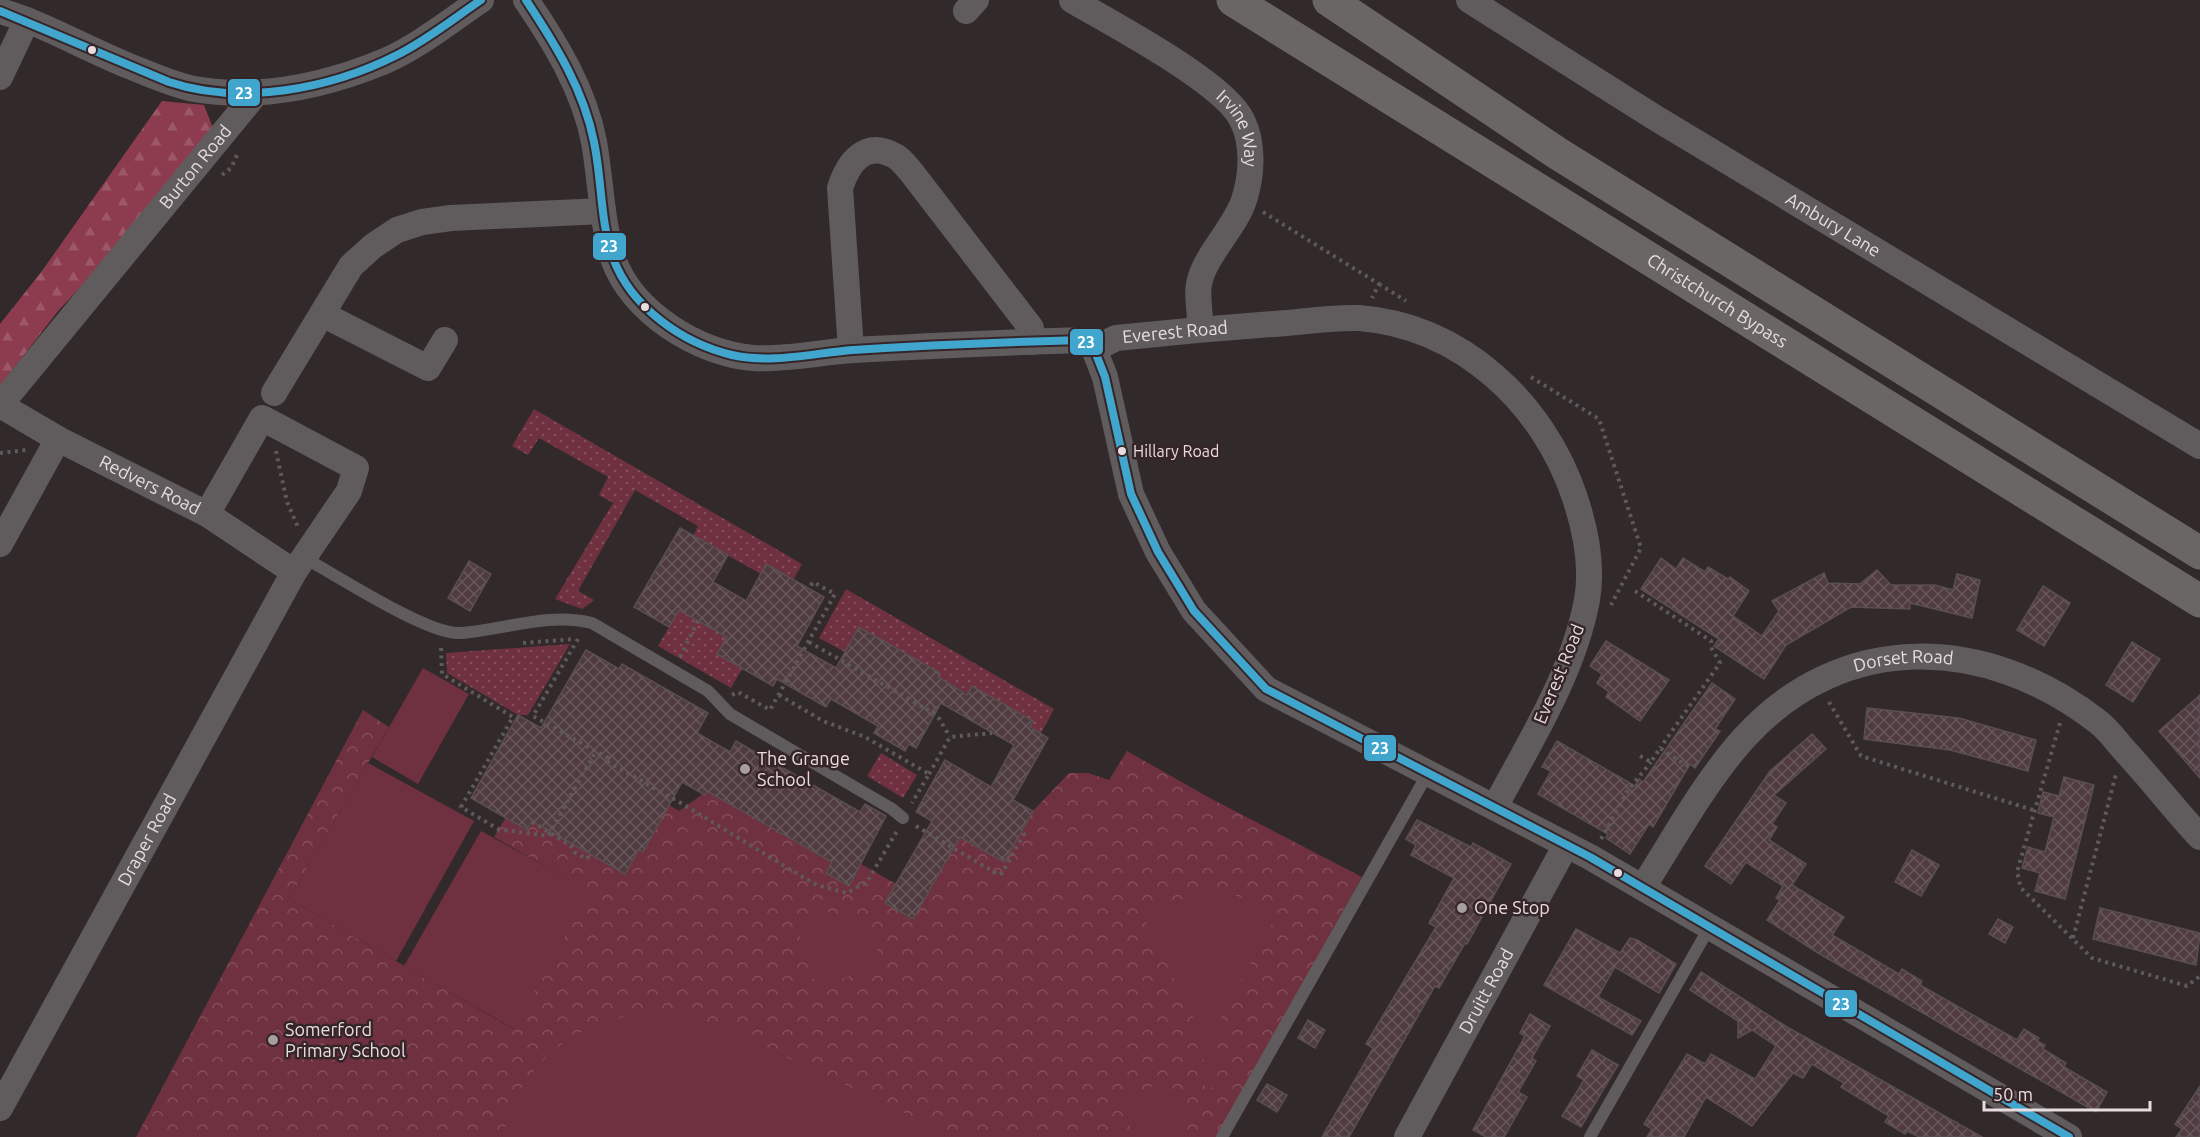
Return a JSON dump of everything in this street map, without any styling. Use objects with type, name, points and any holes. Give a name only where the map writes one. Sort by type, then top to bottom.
[{"type":"main road","name":"Christchurch Bypass","points":[[1233,0],[2200,601]]},
{"type":"main road","points":[[1329,0],[1557,153],[2200,553]]},
{"type":"street","points":[[0,11],[27,20],[129,66],[193,89],[257,92],[303,88],[386,60],[423,40],[481,0]]},
{"type":"street","points":[[526,0],[562,56],[582,97],[594,141],[603,211],[614,260],[625,283],[648,311],[694,343],[753,358],[851,350],[1084,340],[1094,349],[1105,377],[1131,494],[1158,552],[1194,611],[1266,689],[1590,857],[2068,1137]]},
{"type":"street","name":"Irvine Way","points":[[1072,0],[1205,81],[1234,106],[1247,131],[1251,169],[1243,203],[1198,285],[1202,316],[1199,329]]},
{"type":"street","name":"Ambury Lane","points":[[1469,0],[1664,124],[2200,446]]},
{"type":"street","points":[[0,77],[27,20]]},
{"type":"street","name":"Burton Road","points":[[0,405],[257,92]]},
{"type":"street","points":[[851,350],[840,188],[846,168],[861,154],[876,150],[896,156],[912,173],[1031,328],[1032,342]]},
{"type":"street","points":[[274,393],[351,266],[373,246],[397,230],[422,222],[451,218],[603,211]]},
{"type":"street","points":[[322,314],[428,368],[445,340]]},
{"type":"street","name":"Everest Road","points":[[1094,349],[1116,338],[1199,329],[1362,319],[1404,327],[1462,351],[1517,396],[1543,428],[1565,468],[1588,536],[1587,598],[1570,658],[1549,706],[1495,807]]},
{"type":"street","name":"Redvers Road","points":[[0,405],[58,439],[207,514],[304,557]]},
{"type":"street","points":[[207,514],[262,418],[268,422]]},
{"type":"street","name":"Draper Road","points":[[0,1108],[304,557],[349,491],[356,468],[268,422]]},
{"type":"street","points":[[0,544],[58,439]]},
{"type":"street","name":"Dorset Road","points":[[1643,887],[1711,782],[1746,737],[1791,696],[1818,680],[1852,667],[1915,655],[1962,658],[2013,672],[2054,691],[2099,723],[2200,837]]},
{"type":"street","name":"Druitt Road","points":[[1407,1137],[1509,955],[1566,845]]},
{"type":"lane","points":[[304,557],[430,627],[458,633],[514,623],[571,618],[592,623],[708,691],[730,714],[892,808],[903,818]]},
{"type":"lane","points":[[1222,1137],[1428,773]]},
{"type":"lane","points":[[1590,1137],[1709,928]]},
{"type":"path","points":[[213,182],[231,168],[240,149]]},
{"type":"path","points":[[1243,203],[1379,284],[1362,319]]},
{"type":"path","points":[[268,422],[287,502],[296,525],[304,557]]},
{"type":"path","points":[[719,702],[738,692],[770,710],[835,594],[813,582],[808,588]]},
{"type":"path","points":[[1590,857],[1628,790],[1651,762],[1720,663],[1712,649],[1711,641],[1635,591]]},
{"type":"path","points":[[673,670],[698,621]]},
{"type":"path","points":[[578,639],[533,716],[608,758],[606,761],[817,885],[847,892],[867,882],[950,737]]},
{"type":"path","points":[[809,641],[937,715],[950,737]]},
{"type":"path","points":[[441,648],[442,674],[513,717],[461,807],[498,829],[548,836],[596,751]]},
{"type":"path","points":[[1818,680],[1861,756],[2033,810]]},
{"type":"path","points":[[779,695],[823,721],[865,737],[929,774]]},
{"type":"path","points":[[2067,700],[2033,810],[2017,872],[2021,888],[2091,958],[2187,986],[2200,976]]},
{"type":"path","points":[[950,737],[992,733]]},
{"type":"path","points":[[1660,748],[1711,782]]},
{"type":"path","points":[[2073,939],[2123,749]]},
{"type":"path","points":[[1640,756],[1651,762]]},
{"type":"path","points":[[903,818],[999,875],[1024,834],[1022,832]]},
{"type":"path","points":[[532,822],[571,846],[574,852],[586,859],[590,854]]},
{"type":"green space","points":[[162,101],[204,105],[213,128],[103,263],[58,311],[0,386],[0,324],[42,271]]},
{"type":"green space","points":[[534,409],[802,564],[793,580],[767,564],[761,574],[693,536],[698,526],[635,490],[578,591],[594,600],[582,609],[555,599],[613,503],[599,495],[608,477],[539,438],[528,455],[512,446]]},
{"type":"green space","points":[[846,589],[1054,709],[1041,733],[1030,727],[1033,721],[972,686],[968,694],[938,677],[940,673],[859,627],[845,652],[819,638]]},
{"type":"green space","points":[[679,610],[727,637],[717,654],[742,669],[731,688],[658,646]]},
{"type":"green space","points":[[570,644],[528,715],[518,715],[447,673],[446,653]]},
{"type":"green space","points":[[423,668],[469,694],[418,784],[372,757]]},
{"type":"green space","points":[[363,710],[389,727],[289,899],[513,1029],[589,891],[494,837],[506,817],[528,830],[553,784],[625,874],[639,849],[644,851],[669,805],[679,811],[707,791],[832,862],[826,873],[848,886],[861,864],[896,884],[886,903],[913,919],[960,837],[1004,862],[1033,811],[1069,773],[1088,773],[1109,780],[1127,751],[1208,797],[1362,877],[1217,1137],[136,1137]]},
{"type":"green space","points":[[881,753],[917,775],[903,798],[867,776]]},
{"type":"green space","points":[[368,763],[474,821],[396,961],[289,899]]},
{"type":"green space","points":[[481,831],[590,891],[514,1029],[404,966]]},
{"type":"green space","points":[[1215,887],[1278,913],[1213,1033],[1216,1087],[1205,1088],[1202,1035],[1142,914]]},
{"type":"green space","points":[[814,906],[883,936],[869,969],[817,988],[799,940]]},
{"type":"green space","points":[[647,1013],[683,1016],[724,1028],[956,1137],[503,1137],[511,1111],[522,1088],[536,1067],[554,1050],[574,1036],[597,1025]]},
{"type":"green space","points":[[1167,1083],[1196,1111],[1182,1137],[1132,1137],[1123,1095]]},
{"type":"building","points":[[680,528],[728,555],[713,582],[746,601],[766,564],[824,597],[797,646],[836,668],[859,627],[940,673],[938,677],[967,695],[972,686],[1033,721],[1030,727],[1048,738],[1013,800],[1033,811],[1004,862],[960,837],[913,919],[885,903],[932,821],[916,812],[945,760],[991,787],[1014,745],[941,703],[916,748],[909,744],[905,751],[874,733],[878,726],[831,699],[826,707],[777,679],[773,686],[717,654],[727,637],[679,610],[669,627],[634,607]]},
{"type":"building","points":[[1661,558],[1676,569],[1683,558],[1705,572],[1708,567],[1728,579],[1730,577],[1749,591],[1733,616],[1762,636],[1779,611],[1772,601],[1824,573],[1828,583],[1860,584],[1877,570],[1891,585],[1935,585],[1953,590],[1957,574],[1980,580],[1972,618],[1910,603],[1910,609],[1851,607],[1786,645],[1764,679],[1714,646],[1719,639],[1641,589]]},
{"type":"building","points":[[469,561],[491,574],[470,611],[448,598]]},
{"type":"building","points":[[2043,586],[2070,603],[2044,646],[2017,630]]},
{"type":"building","points":[[1606,641],[1669,680],[1640,721],[1606,697],[1609,692],[1597,683],[1602,674],[1590,666]]},
{"type":"building","points":[[2132,642],[2160,659],[2133,702],[2106,685]]},
{"type":"building","points":[[586,650],[619,669],[622,664],[708,713],[697,733],[730,752],[736,741],[860,812],[865,804],[886,816],[849,886],[826,873],[832,862],[707,791],[705,795],[682,782],[643,852],[639,849],[625,874],[532,821],[527,830],[471,798],[518,715],[541,728]]},
{"type":"building","points":[[1712,683],[1735,699],[1715,729],[1720,731],[1695,768],[1690,764],[1653,827],[1649,824],[1630,854],[1606,838],[1608,834],[1538,794],[1551,771],[1542,767],[1557,741],[1635,786],[1639,779],[1643,782]]},
{"type":"building","points":[[2200,695],[2200,778],[2159,731]]},
{"type":"building","points":[[1867,708],[1959,718],[2036,740],[2028,771],[1950,750],[1864,739]]},
{"type":"building","points":[[1812,734],[1826,749],[1774,795],[1786,803],[1772,824],[1777,827],[1769,840],[1806,864],[1792,885],[1844,917],[1832,935],[1899,974],[1902,969],[1922,981],[1920,985],[2017,1040],[2024,1029],[2039,1038],[2037,1041],[2045,1045],[2043,1049],[2066,1063],[2064,1067],[2107,1092],[2096,1112],[1818,953],[1767,920],[1780,900],[1776,898],[1783,886],[1746,862],[1731,884],[1705,866],[1770,771]]},
{"type":"building","points":[[2064,777],[2094,785],[2065,899],[2035,891],[2040,873],[2022,868],[2028,847],[2045,852],[2054,817],[2038,813],[2043,792],[2059,796]]},
{"type":"building","points":[[1417,820],[1471,847],[1473,843],[1511,864],[1467,944],[1465,943],[1439,988],[1435,986],[1349,1137],[1322,1137],[1373,1048],[1366,1044],[1436,927],[1429,923],[1454,878],[1411,855],[1416,845],[1406,839]]},
{"type":"building","points":[[1912,850],[1939,865],[1921,896],[1895,882]]},
{"type":"building","points":[[2100,908],[2200,933],[2196,965],[2093,939]]},
{"type":"building","points":[[1998,919],[2013,927],[2005,943],[1989,934]]},
{"type":"building","points":[[1576,929],[1620,953],[1630,938],[1637,940],[1676,964],[1659,993],[1615,967],[1598,997],[1641,1021],[1632,1035],[1544,985]]},
{"type":"building","points":[[1701,972],[1787,1027],[1982,1137],[1919,1137],[1907,1131],[1905,1134],[1885,1122],[1889,1116],[1841,1087],[1844,1083],[1812,1064],[1803,1078],[1793,1073],[1752,1126],[1706,1097],[1684,1137],[1647,1137],[1652,1129],[1644,1124],[1687,1054],[1705,1064],[1711,1054],[1755,1079],[1776,1046],[1752,1030],[1738,1038],[1738,1021],[1690,990]]},
{"type":"building","points":[[1530,1014],[1550,1026],[1532,1058],[1536,1061],[1518,1092],[1527,1097],[1504,1137],[1486,1137],[1473,1130],[1525,1036],[1520,1033]]},
{"type":"building","points":[[1308,1020],[1325,1030],[1315,1048],[1298,1038]]},
{"type":"building","points":[[1592,1050],[1618,1065],[1581,1127],[1562,1116],[1584,1080],[1577,1076]]},
{"type":"building","points":[[1267,1084],[1287,1095],[1277,1112],[1257,1100]]},
{"type":"building","points":[[2200,1086],[2200,1137],[2176,1137],[2182,1129],[2175,1124]]},
{"type":"transit line","name":"23","points":[[0,11],[169,82],[226,93],[255,93],[314,85],[371,67],[419,43],[481,0]]},
{"type":"transit line","name":"23","points":[[526,0],[558,51],[583,104],[597,156],[603,215],[613,258],[632,292],[660,320],[695,342],[713,349],[732,355],[762,358],[882,348],[1084,340],[1094,349],[1105,377],[1131,494],[1158,552],[1194,611],[1266,689],[1590,857],[2069,1137]]},
{"type":"place","name":"Hillary Road","points":[[1122,451]]},
{"type":"place","name":"The Grange School","points":[[745,769]]},
{"type":"place","name":"One Stop","points":[[1462,908]]},
{"type":"place","name":"Somerford Primary School","points":[[273,1040]]}]
